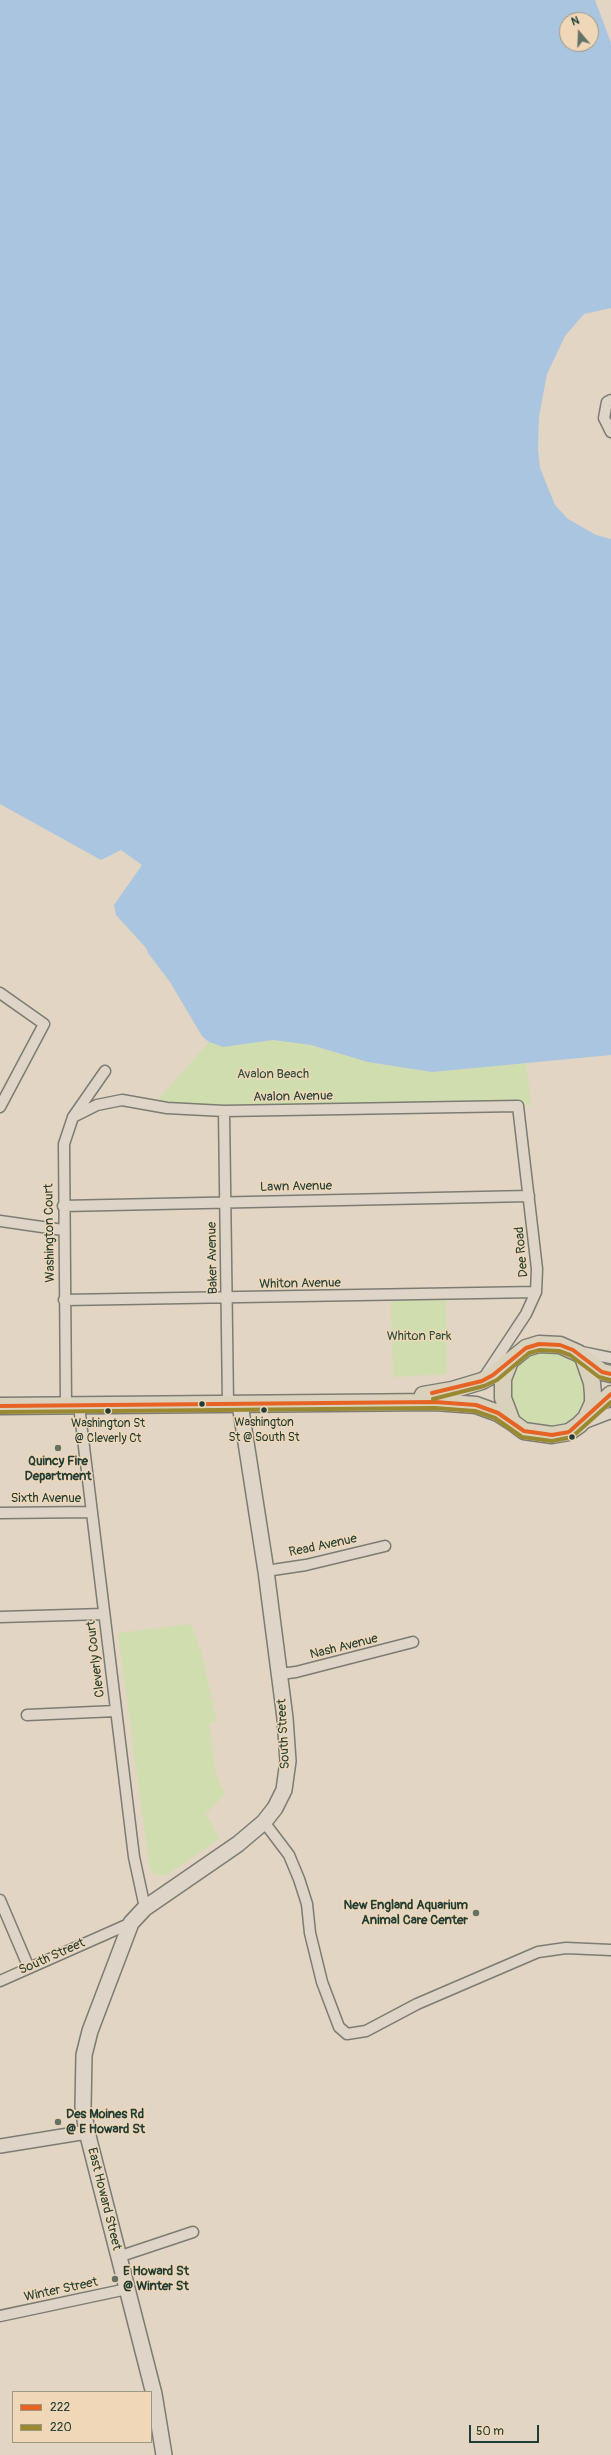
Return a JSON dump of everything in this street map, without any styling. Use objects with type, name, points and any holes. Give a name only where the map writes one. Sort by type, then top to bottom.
[{"type":"main road","points":[[384,1401],[452,1390],[482,1380],[493,1375],[526,1348],[539,1344],[560,1344],[578,1353],[602,1372],[611,1374]]},
{"type":"main road","points":[[578,1353],[592,1383],[593,1394],[593,1403],[583,1421]]},
{"type":"main road","points":[[510,1361],[505,1370],[502,1388],[504,1405],[512,1422]]},
{"type":"main road","points":[[0,1406],[384,1401],[476,1405],[498,1413],[524,1431],[552,1435],[569,1432],[583,1421],[611,1394]]},
{"type":"main road","name":"South Street","points":[[131,1923],[144,1908],[238,1844],[264,1822],[275,1808],[284,1790],[286,1774],[286,1725],[280,1674],[266,1571],[234,1404]]},
{"type":"main road","name":"East Howard Street","points":[[131,1923],[93,2023],[84,2055],[83,2107],[87,2132],[154,2394],[164,2455]]},
{"type":"street","points":[[611,400],[607,402],[604,418],[611,432]]},
{"type":"street","points":[[0,993],[44,1024],[0,1106]]},
{"type":"street","name":"Washington Court","points":[[72,1406],[64,1300],[64,1144],[73,1117],[105,1071]]},
{"type":"street","name":"Avalon Avenue","points":[[73,1117],[98,1105],[122,1100],[167,1108],[224,1111],[518,1106]]},
{"type":"street","name":"Dee Road","points":[[482,1380],[528,1310],[536,1292],[537,1269],[518,1106]]},
{"type":"street","name":"Baker Avenue","points":[[224,1111],[227,1298],[234,1404]]},
{"type":"street","name":"Lawn Avenue","points":[[63,1206],[226,1201],[529,1196]]},
{"type":"street","points":[[0,1221],[63,1230]]},
{"type":"street","name":"Whiton Avenue","points":[[64,1300],[536,1292]]},
{"type":"street","points":[[578,1353],[611,1358]]},
{"type":"street","name":"Cleverly Court","points":[[72,1406],[92,1512],[134,1857],[144,1908]]},
{"type":"street","points":[[583,1421],[611,1413]]},
{"type":"street","name":"Sixth Avenue","points":[[0,1513],[92,1512]]},
{"type":"street","name":"Read Avenue","points":[[266,1571],[306,1565],[384,1546]]},
{"type":"street","points":[[0,1617],[104,1614]]},
{"type":"street","name":"Nash Avenue","points":[[280,1674],[296,1672],[413,1642]]},
{"type":"street","points":[[27,1715],[116,1711]]},
{"type":"street","points":[[264,1822],[289,1855],[299,1879],[308,1904],[310,1933],[322,1982],[339,2027],[347,2034],[366,2031],[417,2004],[538,1952],[566,1948],[611,1950]]},
{"type":"street","points":[[0,1901],[29,1968]]},
{"type":"street","name":"South Street","points":[[0,1981],[131,1923]]},
{"type":"street","points":[[0,2146],[87,2132]]},
{"type":"street","points":[[118,2257],[193,2232]]},
{"type":"street","name":"Winter Street","points":[[0,2316],[127,2289]]},
{"type":"green space","name":"Avalon Beach","points":[[273,1040],[311,1045],[368,1062],[432,1072],[526,1063],[531,1105],[224,1111],[153,1105],[209,1042],[223,1047]]},
{"type":"green space","name":"Whiton Park","points":[[446,1298],[447,1374],[393,1377],[391,1301]]},
{"type":"green space","points":[[544,1352],[559,1352],[579,1364],[588,1393],[583,1408],[572,1420],[550,1428],[522,1421],[516,1415],[507,1385],[517,1364],[529,1355]]},
{"type":"green space","points":[[191,1624],[202,1655],[217,1722],[209,1723],[216,1775],[225,1794],[206,1814],[219,1839],[167,1875],[154,1875],[149,1864],[118,1633]]},
{"type":"water","points":[[0,0],[595,0],[611,43],[611,308],[584,314],[565,336],[547,374],[539,416],[538,450],[540,468],[555,505],[568,519],[596,535],[611,539],[611,1055],[432,1072],[368,1062],[311,1045],[273,1040],[223,1047],[209,1042],[202,1036],[170,982],[148,953],[147,949],[116,915],[114,905],[142,865],[121,850],[101,860],[0,804]]},
{"type":"transit line","name":"222","points":[[432,1393],[482,1381],[493,1375],[526,1348],[539,1344],[560,1345],[573,1350],[602,1372],[611,1374]]},
{"type":"transit line","name":"220","points":[[433,1399],[484,1386],[497,1380],[529,1353],[540,1350],[559,1351],[570,1355],[599,1377],[610,1380]]},
{"type":"transit line","name":"222","points":[[0,1406],[435,1402],[476,1405],[498,1413],[524,1431],[552,1435],[569,1432],[611,1394]]},
{"type":"transit line","name":"220","points":[[0,1412],[435,1408],[475,1411],[495,1418],[522,1437],[552,1441],[572,1437],[611,1402]]},
{"type":"place","name":"Washington St @ South St","points":[[264,1410]]},
{"type":"place","name":"Washington St @ Cleverly Ct","points":[[108,1411]]},
{"type":"place","name":"Quincy Fire Department","points":[[58,1448]]},
{"type":"place","name":"New England Aquarium Animal Care Center","points":[[476,1913]]},
{"type":"place","name":"Des Moines Rd @ E Howard St","points":[[58,2122]]},
{"type":"place","name":"E Howard St @ Winter St","points":[[115,2279]]}]
